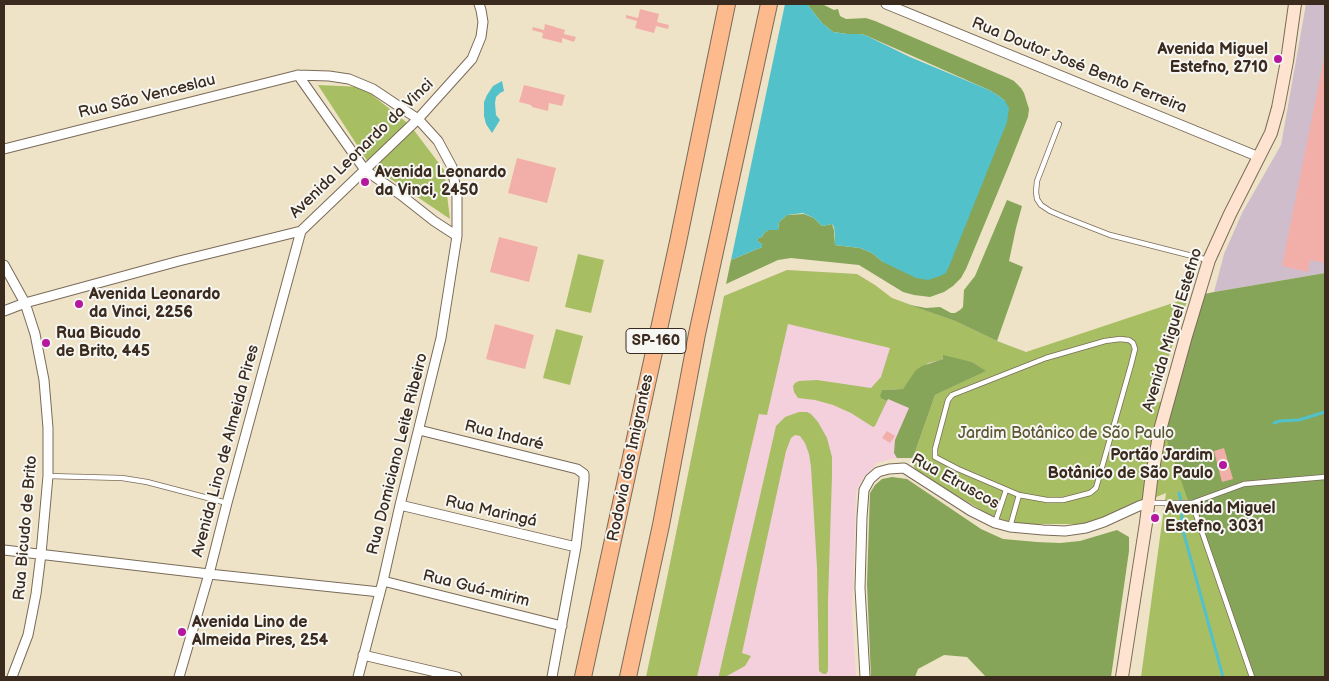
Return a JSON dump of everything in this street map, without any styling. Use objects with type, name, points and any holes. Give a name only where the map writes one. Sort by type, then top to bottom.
[{"type":"highway","name":"Rodovia dos Imigrantes","points":[[583,677],[727,4]]},
{"type":"highway","name":"SP-160","points":[[628,677],[661,525],[697,334],[769,4]]},
{"type":"main road","name":"Avenida Miguel Estefno","points":[[1122,677],[1160,430],[1209,260],[1271,133],[1287,61],[1295,4]]},
{"type":"street","name":"Avenida Leonardo da Vinci","points":[[4,311],[25,303],[179,261],[301,231],[418,119],[472,59],[481,37],[483,22],[482,10],[479,4]]},
{"type":"street","name":"Rua Doutor José Bento Ferreira","points":[[886,4],[1259,157]]},
{"type":"street","name":"Rua São Venceslau","points":[[4,149],[298,75],[349,79],[374,89],[418,119]]},
{"type":"street","points":[[298,75],[365,170],[457,236]]},
{"type":"street","name":"Rua Domiciano Leite Ribeiro","points":[[358,677],[442,338],[457,236],[457,197],[452,167],[438,141],[418,119]]},
{"type":"street","name":"Avenida Lino de Almeida Pires","points":[[179,677],[209,574],[301,231]]},
{"type":"street","name":"Rua Bicudo de Brito","points":[[4,265],[25,303],[36,334],[44,380],[48,428],[48,476],[42,554],[28,635],[12,677]]},
{"type":"street","name":"Rua Indaré","points":[[419,430],[577,469],[582,472],[584,480],[576,547]]},
{"type":"street","name":"Rua Etruscos","points":[[865,677],[860,588],[864,490],[870,478],[878,472],[904,468],[971,511],[995,523],[1010,527],[1050,531],[1086,528],[1148,503]]},
{"type":"street","name":"Rua Maringá","points":[[400,505],[576,547]]},
{"type":"street","points":[[552,677],[576,547]]},
{"type":"street","points":[[4,550],[380,592]]},
{"type":"street","name":"Rua Guá-mirim","points":[[383,581],[562,626]]},
{"type":"street","points":[[363,655],[457,677]]},
{"type":"lane","points":[[1059,124],[1037,181],[1037,199],[1042,205],[1050,211],[1110,235],[1209,260]]},
{"type":"lane","points":[[1120,338],[1129,340],[1134,344],[1135,350],[1132,365],[1096,488],[1090,493],[1063,500],[1047,500],[1019,495],[935,457],[935,449],[950,397],[1046,358],[1105,341],[1120,338]]},
{"type":"lane","points":[[48,476],[122,478],[147,482],[227,502]]},
{"type":"lane","points":[[1252,677],[1189,503],[1244,484],[1325,477]]},
{"type":"lane","points":[[995,523],[1006,490]]},
{"type":"lane","points":[[1010,527],[1019,495]]},
{"type":"lane","name":"Rua Etruscos","points":[[1148,503],[1189,503]]},
{"type":"shaded area","points":[[1306,4],[1325,4],[1325,273],[1214,292],[1224,254],[1242,213],[1281,145]]},
{"type":"shaded area","points":[[787,270],[857,274],[892,298],[955,321],[997,341],[1026,352],[935,395],[913,458],[891,459],[877,463],[863,478],[856,491],[852,613],[856,677],[646,677],[724,296]]},
{"type":"green space","points":[[807,4],[822,4],[834,10],[838,9],[840,16],[846,19],[866,18],[875,21],[1008,78],[1014,81],[1024,93],[1029,109],[1028,117],[1009,165],[966,269],[961,278],[944,292],[930,297],[914,295],[903,292],[859,265],[791,258],[778,260],[726,284],[731,260],[762,247],[762,244],[757,241],[758,238],[762,237],[768,230],[778,230],[779,222],[787,215],[804,214],[814,218],[822,226],[832,224],[835,245],[860,248],[872,253],[883,262],[1005,101],[989,90],[865,35],[833,32],[822,23]]},
{"type":"green space","points":[[318,85],[362,87],[410,125],[444,170],[450,219],[370,165]]},
{"type":"green space","points":[[1007,200],[1022,206],[1009,261],[1023,267],[997,341],[955,321],[910,305],[926,308],[940,307],[951,313],[955,313],[963,307],[964,290],[975,276]]},
{"type":"green space","points":[[578,254],[604,260],[591,313],[565,307]]},
{"type":"green space","name":"Jardim Botânico de São Paulo","points":[[787,270],[857,274],[892,298],[955,321],[997,341],[1026,352],[1188,298],[1153,404],[1171,398],[1325,677],[1141,677],[1166,493],[1086,524],[1016,524],[990,515],[918,473],[914,467],[913,458],[935,395],[985,371],[972,362],[944,357],[941,360],[928,363],[903,389],[882,390],[882,399],[887,401],[873,427],[851,413],[833,405],[798,398],[793,386],[799,381],[817,380],[871,388],[881,377],[890,348],[788,324],[767,415],[759,414],[697,677],[646,677],[724,296]]},
{"type":"green space","points":[[1325,273],[1325,677],[1250,677],[1163,429],[1199,295]]},
{"type":"green space","points":[[556,329],[583,336],[570,385],[543,378]]},
{"type":"green space","points":[[943,355],[972,362],[986,371],[935,395],[913,458],[897,458],[894,453],[895,440],[909,408],[888,399],[887,401],[882,399],[880,396],[882,390],[903,389],[916,370],[943,359]]},
{"type":"green space","points":[[799,412],[811,414],[818,422],[827,438],[832,457],[828,671],[826,674],[823,674],[819,671],[817,568],[811,467],[805,443],[800,436],[795,435],[791,438],[786,451],[742,653],[751,656],[745,666],[725,677],[719,677],[776,426],[785,417]]},
{"type":"green space","points":[[892,477],[907,479],[981,529],[1003,539],[1060,543],[1080,541],[1117,530],[1129,537],[1129,551],[1111,677],[986,677],[967,657],[944,655],[918,669],[915,677],[871,677],[867,584],[870,493],[882,479]]},
{"type":"water","points":[[785,4],[807,4],[822,23],[833,32],[865,35],[910,57],[989,90],[1005,101],[1009,108],[1007,122],[946,273],[928,280],[916,278],[860,248],[835,245],[834,227],[832,224],[822,226],[814,218],[803,213],[787,215],[779,222],[778,230],[768,230],[762,237],[758,238],[757,241],[762,244],[762,247],[731,260]]},
{"type":"water","points":[[502,81],[504,91],[496,97],[495,103],[496,115],[500,120],[492,133],[486,124],[484,102],[493,86]]},
{"type":"building","points":[[640,9],[659,14],[657,22],[669,25],[668,29],[656,26],[654,33],[635,28],[637,21],[626,18],[626,15],[638,18]]},
{"type":"building","points":[[545,24],[565,30],[564,34],[576,37],[574,42],[562,38],[562,43],[542,38],[543,33],[532,30],[533,27],[544,30]]},
{"type":"building","points":[[1324,58],[1325,263],[1310,260],[1308,272],[1282,266]]},
{"type":"building","points":[[524,85],[565,95],[562,106],[549,103],[548,111],[519,102]]},
{"type":"building","points":[[517,158],[556,168],[547,203],[508,193]]},
{"type":"building","points":[[499,237],[538,247],[529,282],[490,272]]},
{"type":"building","points":[[495,324],[534,335],[525,369],[486,359]]},
{"type":"building","points":[[887,431],[895,436],[890,443],[882,438]]},
{"type":"building","name":"Portão Jardim Botânico de São Paulo","points":[[1224,448],[1233,479],[1222,482],[1214,451]]},
{"type":"waterway","points":[[1274,423],[1299,420],[1325,412]]},
{"type":"waterway","points":[[1179,493],[1183,508],[1181,523],[1223,677]]},
{"type":"place","name":"Avenida Miguel Estefno, 2710","points":[[1278,59]]},
{"type":"place","name":"Avenida Leonardo da Vinci, 2450","points":[[365,182]]},
{"type":"place","name":"Avenida Leonardo da Vinci, 2256","points":[[79,304]]},
{"type":"place","name":"Rua Bicudo de Brito, 445","points":[[46,343]]},
{"type":"place","name":"Portão Jardim Botânico de São Paulo","points":[[1223,465]]},
{"type":"place","name":"Avenida Miguel Estefno, 3031","points":[[1155,518]]},
{"type":"place","name":"Avenida Lino de Almeida Pires, 254","points":[[182,632]]}]
